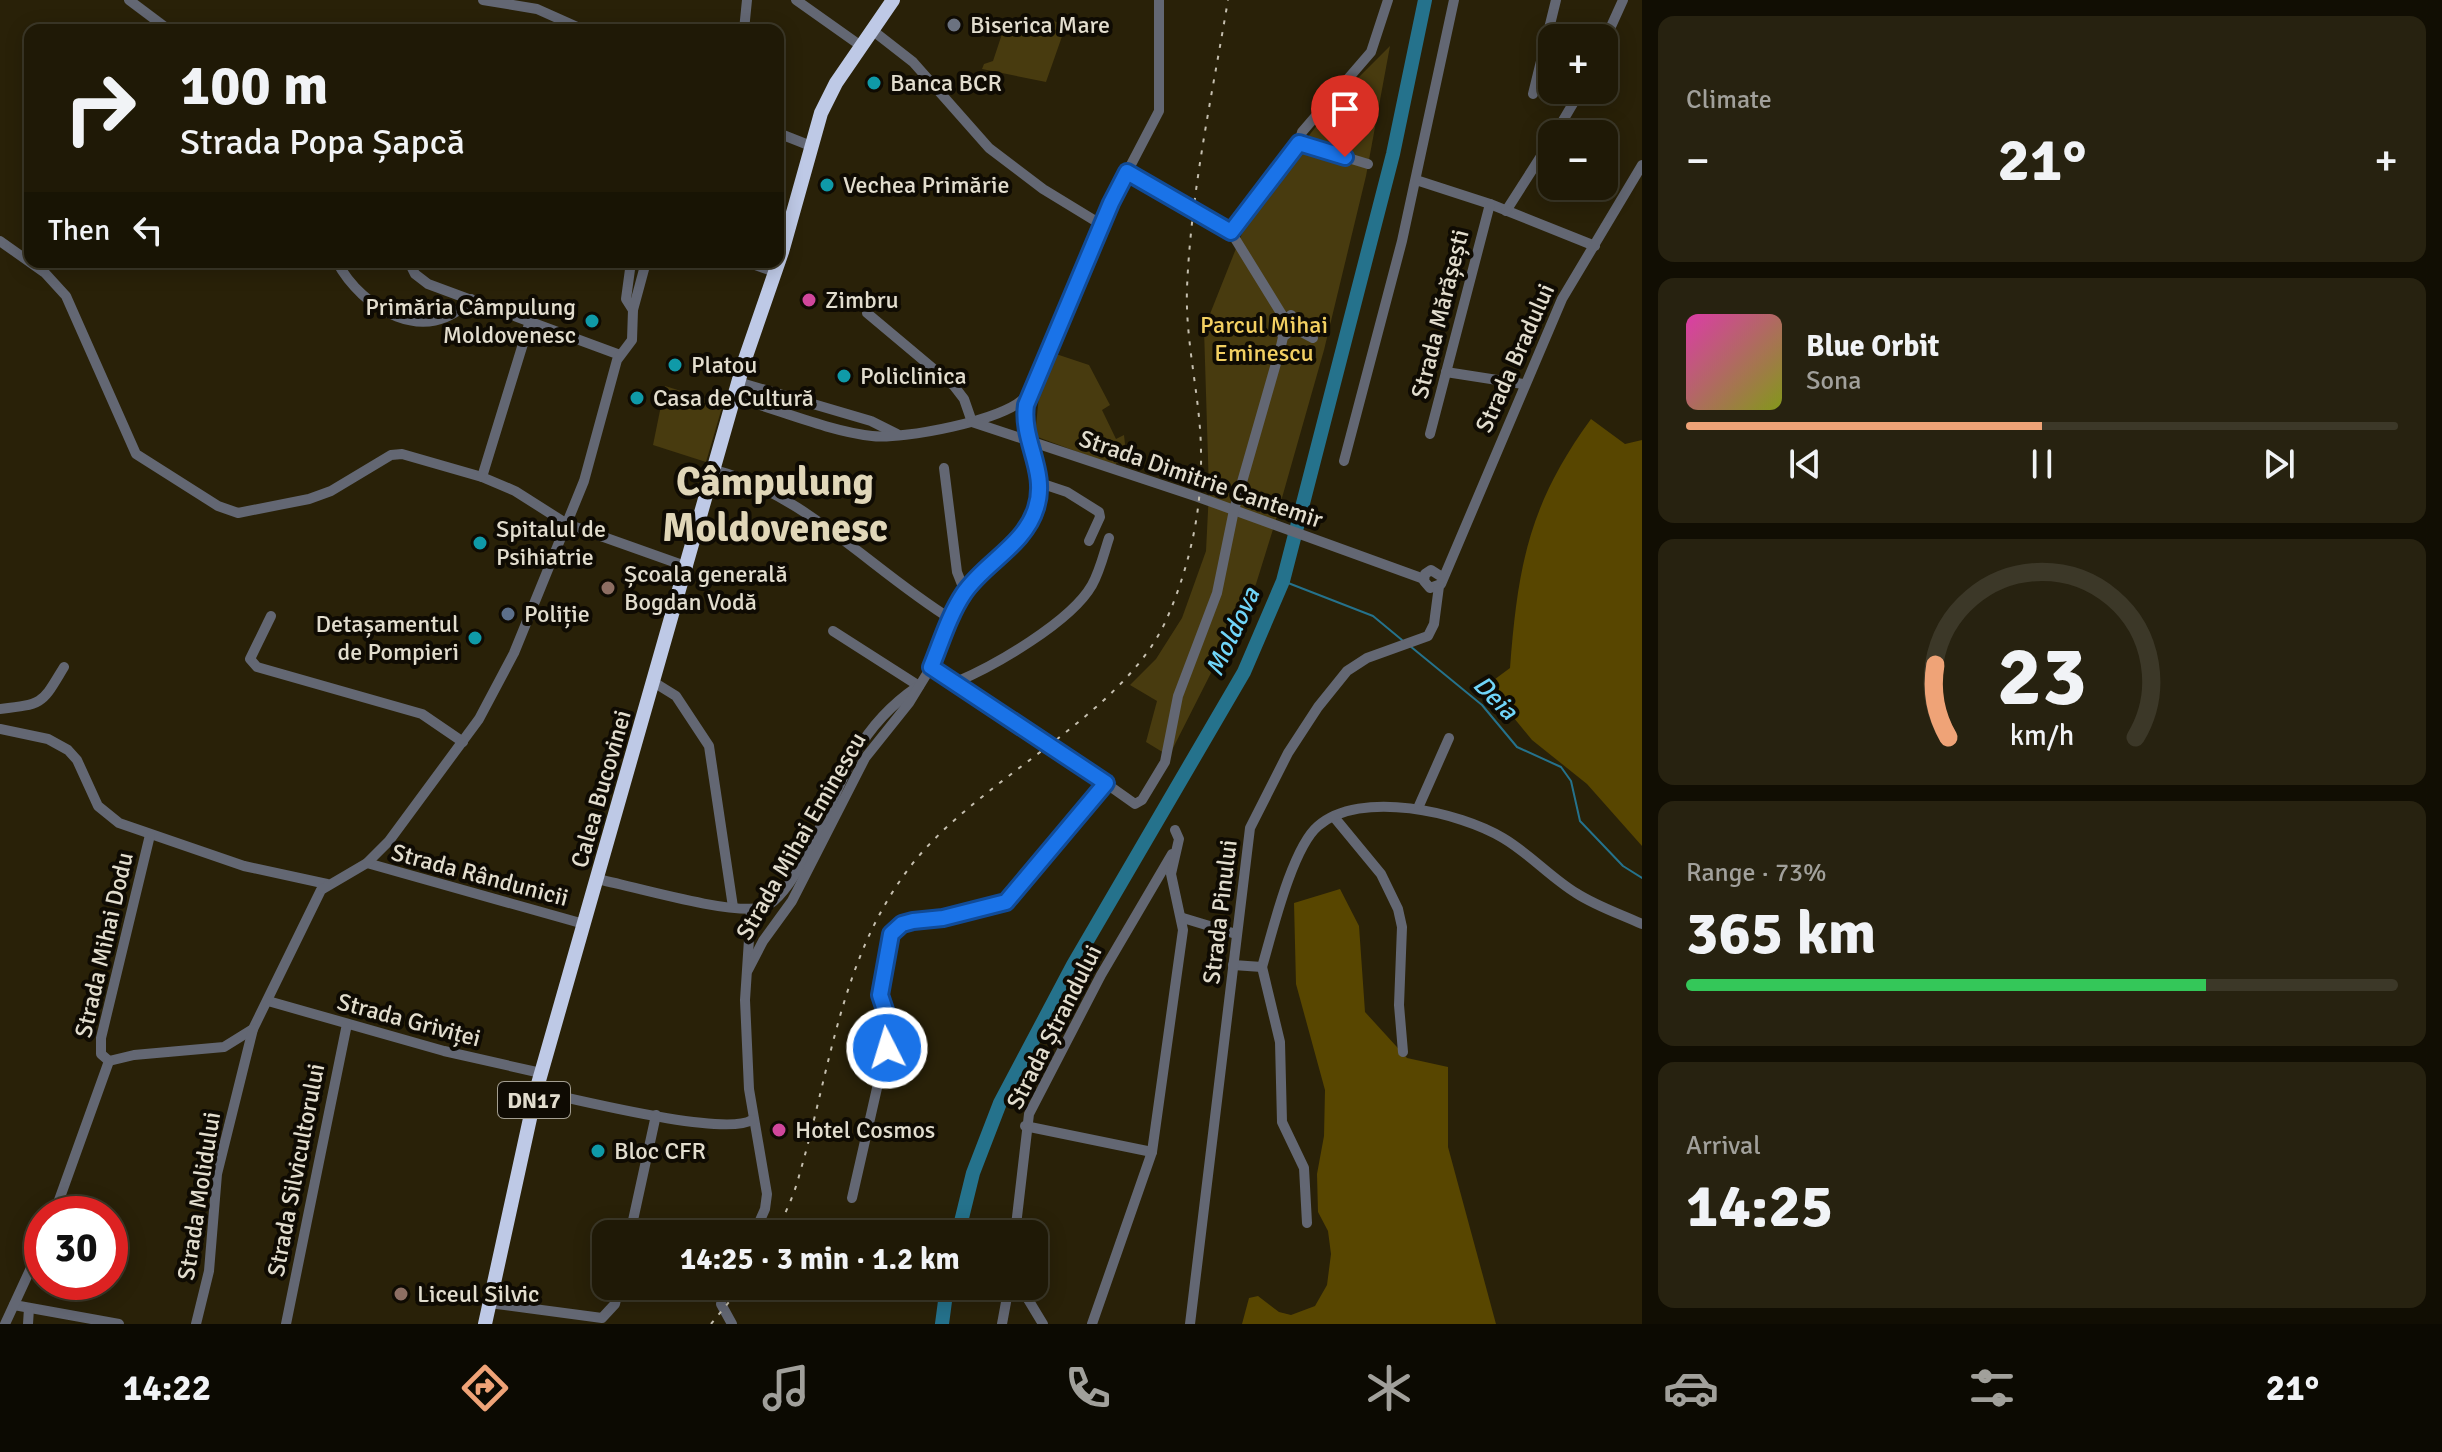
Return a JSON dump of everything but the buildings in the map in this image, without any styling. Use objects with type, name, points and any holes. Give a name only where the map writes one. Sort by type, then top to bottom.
[{"type":"highway","name":"DN17","points":[[784,240],[830,93],[893,0]]},
{"type":"highway","name":"DN17","points":[[775,272],[776,268]]},
{"type":"highway","name":"Calea Bucovinei","points":[[485,1324],[536,1091],[655,683],[738,382],[775,272]]},
{"type":"street","points":[[129,0],[161,24]]},
{"type":"street","points":[[483,0],[537,9],[571,24]]},
{"type":"street","points":[[745,24],[747,0]]},
{"type":"street","points":[[796,0],[861,46]]},
{"type":"street","points":[[1029,393],[1102,225],[1159,111],[1159,0]]},
{"type":"street","points":[[1231,232],[1299,143],[1302,132],[1371,52],[1388,0]]},
{"type":"street","points":[[1344,461],[1416,180],[1454,0]]},
{"type":"street","points":[[1533,94],[1556,0]]},
{"type":"street","points":[[1612,24],[1623,0]]},
{"type":"street","points":[[872,30],[921,70],[989,148],[1043,189],[1102,225]]},
{"type":"street","points":[[784,135],[811,146]]},
{"type":"street","points":[[1299,143],[1368,164]]},
{"type":"street","points":[[1506,211],[1538,161]]},
{"type":"street","name":"Strada Bradului","points":[[1441,582],[1523,384],[1567,289],[1642,165]]},
{"type":"street","points":[[1127,172],[1231,232],[1284,318]]},
{"type":"street","name":"Strada Mărășești","points":[[1416,180],[1490,204],[1595,246]]},
{"type":"street","name":"Strada Mărășești","points":[[1430,434],[1490,204]]},
{"type":"street","points":[[0,241],[24,259]]},
{"type":"street","points":[[36,268],[58,285],[77,316],[136,454],[218,506],[238,513],[309,499],[331,491],[396,453],[482,477],[515,491],[567,524],[688,567]]},
{"type":"street","points":[[341,268],[350,284],[370,304],[411,322],[440,319],[471,299]]},
{"type":"street","points":[[412,268],[428,284],[620,355]]},
{"type":"street","points":[[630,268],[626,299],[633,310]]},
{"type":"street","points":[[0,729],[48,739],[68,750],[77,760],[98,806],[119,823],[150,835],[244,866],[327,884],[367,863],[397,831],[463,742],[506,671],[567,524],[597,442],[620,355],[632,340],[633,310],[644,268]]},
{"type":"street","points":[[764,268],[775,272]]},
{"type":"street","points":[[867,313],[954,386],[964,399],[972,422]]},
{"type":"street","points":[[1283,337],[1279,326],[1284,318],[1291,315],[1294,328],[1313,338]]},
{"type":"street","points":[[482,477],[530,321]]},
{"type":"street","points":[[931,667],[1135,804],[1142,800],[1165,762],[1178,696],[1217,593],[1234,510],[1283,337],[1294,328]]},
{"type":"street","points":[[1446,372],[1523,384]]},
{"type":"street","points":[[738,382],[871,421],[897,434]]},
{"type":"street","name":"Strada Dimitrie Cantemir","points":[[734,397],[867,436],[972,422],[1008,412],[1029,393]]},
{"type":"street","name":"Strada Mihai Eminescu","points":[[748,970],[763,941],[792,901],[865,758],[931,667],[965,592],[1025,531],[1036,508],[1040,483],[1025,414],[1029,393]]},
{"type":"street","name":"Strada Dimitrie Cantemir","points":[[972,422],[1422,576],[1433,570],[1441,582]]},
{"type":"street","points":[[944,468],[955,564],[965,592]]},
{"type":"street","points":[[715,470],[751,483],[808,516],[951,619]]},
{"type":"street","points":[[1040,483],[1067,492],[1099,512],[1100,517],[1089,541]]},
{"type":"street","points":[[956,682],[980,672],[1062,617],[1093,583],[1109,538]]},
{"type":"street","name":"Strada Pinului","points":[[1190,1324],[1250,828],[1288,753],[1347,671],[1367,658],[1406,645],[1432,631],[1441,582]]},
{"type":"street","points":[[271,616],[250,659],[257,667],[422,714],[463,742]]},
{"type":"street","points":[[833,631],[919,686]]},
{"type":"street","points":[[0,709],[42,701],[53,689],[64,667]]},
{"type":"street","points":[[655,683],[676,696],[709,746],[733,907]]},
{"type":"street","name":"Strada Mihai Eminescu","points":[[760,1220],[767,1194],[752,1120],[745,1000],[751,909],[772,904],[786,892],[855,754],[881,719],[919,686]]},
{"type":"street","points":[[1418,808],[1449,738]]},
{"type":"street","points":[[852,1198],[890,1031],[880,995],[891,934],[902,924],[943,918],[1006,902],[1106,783]]},
{"type":"street","points":[[1307,1223],[1304,1168],[1282,1122],[1280,1042],[1262,967],[1281,902],[1305,843],[1317,827],[1334,817],[1373,807],[1418,808],[1501,836],[1576,893],[1642,924]]},
{"type":"street","points":[[1334,817],[1381,874],[1398,909],[1402,927],[1399,1005],[1403,1052]]},
{"type":"street","points":[[1092,1324],[1152,1152],[1180,960],[1183,918],[1173,890],[1174,853],[1179,839],[1175,830]]},
{"type":"street","name":"Strada Mihai Dodu","points":[[109,1061],[99,1047],[150,835]]},
{"type":"street","name":"Strada Ștrandului","points":[[1016,1220],[1025,1126],[1040,1090],[1101,975],[1174,853]]},
{"type":"street","name":"Strada Rândunicii","points":[[367,863],[584,924]]},
{"type":"street","points":[[597,879],[751,909]]},
{"type":"street","name":"Strada Molidului","points":[[196,1324],[209,1271],[217,1174],[253,1029],[321,890],[327,884]]},
{"type":"street","points":[[1183,918],[1236,934]]},
{"type":"street","points":[[1233,965],[1262,967]]},
{"type":"street","name":"Strada Griviței","points":[[268,1001],[541,1073]]},
{"type":"street","name":"Strada Silvicultorului","points":[[286,1324],[347,1024]]},
{"type":"street","points":[[60,1196],[109,1061],[134,1055],[224,1047],[253,1029]]},
{"type":"street","points":[[536,1091],[656,1115],[737,1126],[752,1120]]},
{"type":"street","points":[[633,1220],[656,1115]]},
{"type":"street","points":[[1025,1126],[1152,1152]]},
{"type":"street","points":[[5,1324],[24,1283]]},
{"type":"street","points":[[489,1303],[602,1318],[616,1300]]},
{"type":"street","points":[[722,1300],[732,1324]]},
{"type":"street","points":[[1002,1324],[1006,1300]]},
{"type":"street","points":[[1028,1300],[1043,1324]]},
{"type":"street","points":[[14,1305],[119,1324]]},
{"type":"street","points":[[28,1324],[29,1308]]},
{"type":"green space","points":[[1044,18],[1066,25],[1046,82],[982,69],[984,64],[993,61],[1005,25],[1026,31],[1042,24]]},
{"type":"green space","name":"Parcul Mihai Eminescu","points":[[1390,46],[1366,176],[1324,350],[1256,584],[1169,756],[1146,742],[1157,701],[1130,685],[1156,659],[1182,618],[1206,551],[1209,491],[1204,329],[1243,231],[1272,183],[1339,97]]},
{"type":"green space","points":[[1056,354],[1089,365],[1110,405],[1102,410],[1116,439],[1124,435],[1125,444],[1115,466],[1035,436],[1039,395]]},
{"type":"green space","points":[[665,386],[723,404],[706,462],[653,445]]},
{"type":"shaded area","points":[[1591,419],[1625,444],[1642,440],[1642,846],[1587,784],[1532,740],[1487,685],[1510,668],[1517,598],[1530,537],[1553,479]]},
{"type":"shaded area","points":[[1340,889],[1359,926],[1365,1012],[1407,1058],[1448,1067],[1448,1147],[1496,1324],[1242,1324],[1249,1298],[1258,1296],[1279,1312],[1291,1315],[1315,1306],[1327,1285],[1331,1254],[1328,1231],[1318,1212],[1317,1174],[1324,1136],[1325,1090],[1296,984],[1294,903]]},
{"type":"waterway","name":"Moldova","points":[[961,1220],[973,1173],[1000,1103],[1073,965],[1244,672],[1283,581],[1393,154],[1425,0]]},
{"type":"waterway","name":"Deia","points":[[1283,581],[1373,616],[1402,640]]},
{"type":"waterway","name":"Deia","points":[[1410,646],[1482,705],[1517,747],[1561,767],[1571,781],[1580,821],[1623,866],[1642,878]]},
{"type":"waterway","name":"Moldova","points":[[942,1324],[945,1300]]},
{"type":"railway","points":[[782,1220],[797,1183],[852,979],[884,906],[907,871],[936,838],[1118,686],[1147,652],[1176,596],[1193,536],[1201,475],[1199,413],[1187,309],[1189,252],[1203,144],[1228,0]]},
{"type":"railway","points":[[711,1324],[731,1300]]},
{"type":"place","name":"Biserica Mare","points":[[954,25]]},
{"type":"place","name":"Banca BCR","points":[[874,83]]},
{"type":"place","name":"Vechea Primărie","points":[[827,185]]},
{"type":"place","name":"Zimbru","points":[[809,300]]},
{"type":"place","name":"Primăria Câmpulung Moldovenesc","points":[[592,321]]},
{"type":"place","name":"Platou","points":[[675,365]]},
{"type":"place","name":"Policlinica","points":[[844,376]]},
{"type":"place","name":"Casa de Cultură","points":[[637,398]]},
{"type":"place","name":"Spitalul de Psihiatrie","points":[[480,543]]},
{"type":"place","name":"Școala generală Bogdan Vodă","points":[[608,588]]},
{"type":"place","name":"Poliție","points":[[508,614]]},
{"type":"place","name":"Detașamentul de Pompieri","points":[[475,638]]},
{"type":"place","name":"Hotel Cosmos","points":[[779,1130]]},
{"type":"place","name":"Bloc CFR","points":[[598,1151]]},
{"type":"place","name":"Liceul Silvic","points":[[401,1294]]},
{"type":"district","name":"Câmpulung Moldovenesc","points":[[775,505]]},
{"type":"route","points":[[887,1048],[889,1022],[880,1003],[880,995],[891,934],[902,924],[943,918],[1006,902],[1106,783],[931,667],[965,592],[1025,531],[1033,516],[1040,483],[1036,457],[1025,423],[1026,405],[1111,203],[1127,172],[1231,232],[1270,177],[1299,143],[1345,157]]}]
